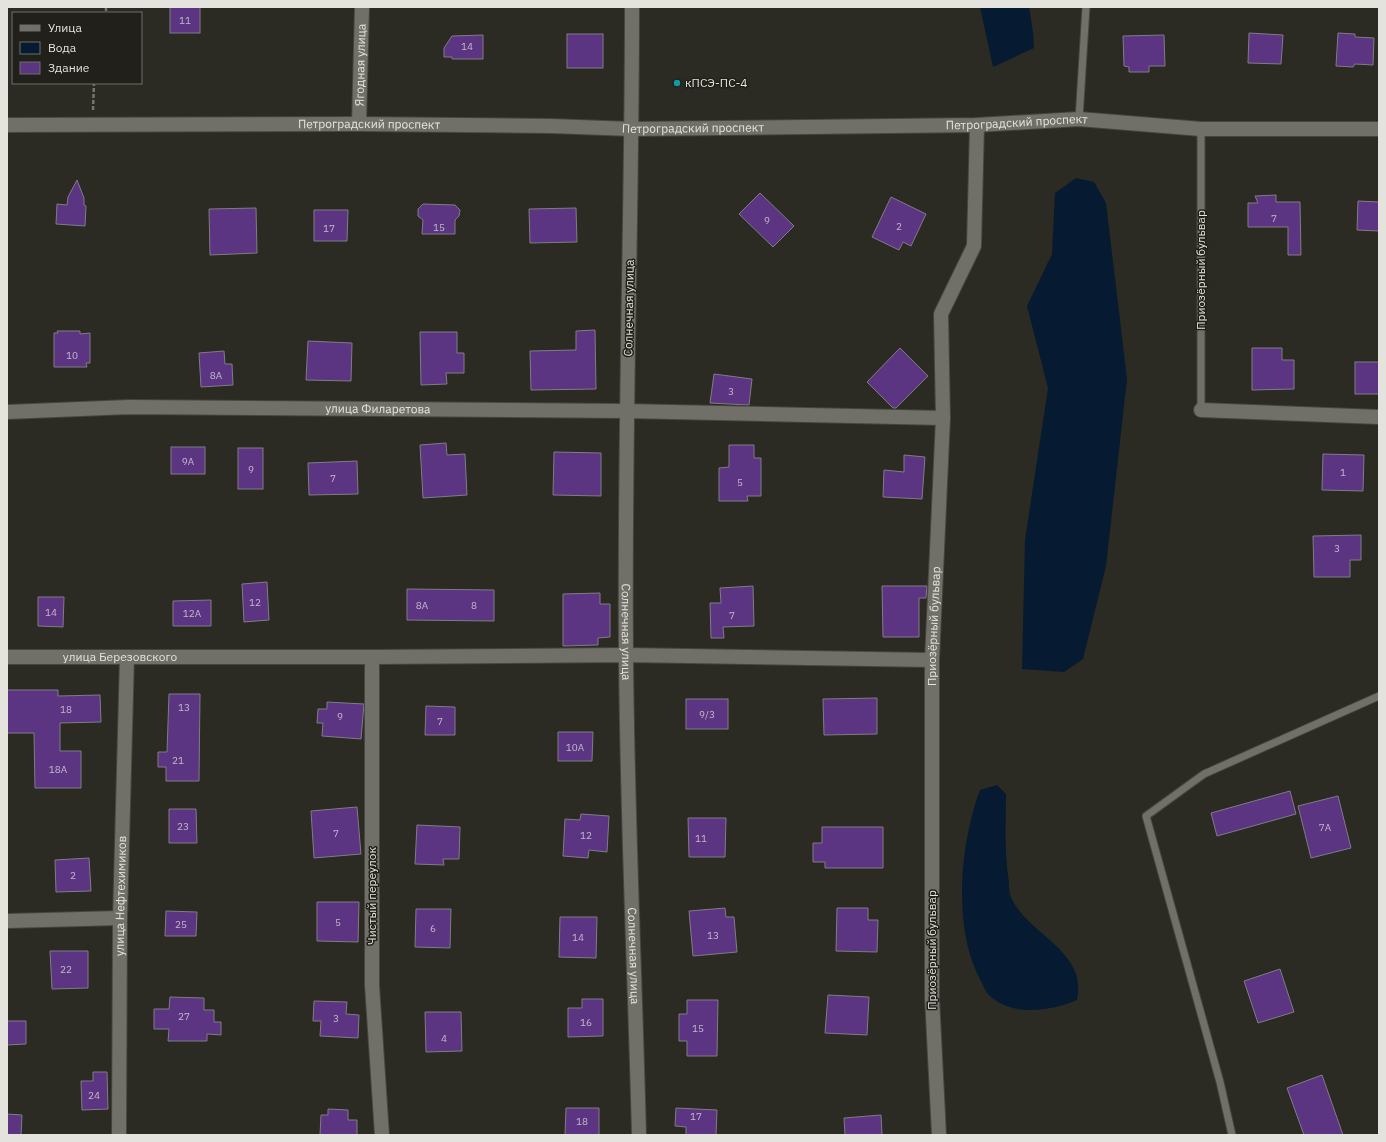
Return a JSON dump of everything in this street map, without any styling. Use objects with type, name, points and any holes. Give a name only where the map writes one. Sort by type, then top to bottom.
[{"type":"street","name":"Ягодная улица","points":[[359,124],[362,7]]},
{"type":"street","name":"Солнечная улица","points":[[632,7],[632,129],[626,411],[626,655],[639,1135]]},
{"type":"street","name":"Петроградский проспект","points":[[7,125],[359,124],[551,126],[632,129],[977,125],[1079,119],[1201,129],[1379,129]]},
{"type":"street","name":"Приозёрный бульвар","points":[[939,1135],[932,997],[932,660],[943,418],[941,314],[974,246],[977,125]]},
{"type":"street","name":"улица Филаретова","points":[[7,412],[129,407],[626,411],[943,418]]},
{"type":"street","points":[[1201,410],[1379,417]]},
{"type":"street","name":"улица Березовского","points":[[7,657],[127,656],[234,658],[626,655],[932,660]]},
{"type":"street","name":"улица Нефтехимиков","points":[[119,1135],[120,918],[127,656]]},
{"type":"street","name":"Чистый переулок","points":[[372,657],[372,985],[382,1135]]},
{"type":"street","points":[[7,921],[120,918]]},
{"type":"lane","points":[[1079,119],[1086,7]]},
{"type":"lane","name":"Приозёрный бульвар","points":[[1201,129],[1201,410]]},
{"type":"lane","points":[[1232,1135],[1220,1082],[1146,816],[1204,774],[1379,696]]},
{"type":"path","points":[[93,124],[94,84]]},
{"type":"water","points":[[980,7],[1029,7],[1034,48],[993,67]]},
{"type":"water","points":[[1076,178],[1094,182],[1106,203],[1127,379],[1106,566],[1083,659],[1064,672],[1022,669],[1025,540],[1048,388],[1027,306],[1052,254],[1055,193]]},
{"type":"water","points":[[997,785],[1006,794],[1006,849],[1010,895],[1019,910],[1065,955],[1074,968],[1078,983],[1077,1000],[1067,1004],[1032,1010],[1010,1007],[999,1003],[987,993],[972,960],[966,937],[963,912],[962,886],[964,860],[973,811],[980,790]]},
{"type":"building","points":[[170,7],[200,7],[200,33],[170,33]]},
{"type":"building","points":[[1249,33],[1283,35],[1281,64],[1248,63]]},
{"type":"building","points":[[1338,33],[1355,34],[1355,37],[1374,38],[1373,65],[1355,64],[1353,67],[1336,66]]},
{"type":"building","points":[[567,34],[603,34],[603,68],[567,68]]},
{"type":"building","points":[[483,35],[483,59],[452,59],[452,57],[444,57],[444,48],[452,36]]},
{"type":"building","points":[[1164,35],[1165,66],[1149,66],[1149,72],[1129,72],[1129,67],[1124,66],[1123,36]]},
{"type":"building","points":[[77,180],[84,198],[84,205],[86,206],[85,226],[56,224],[57,204],[67,205],[68,197]]},
{"type":"building","points":[[760,193],[794,226],[773,247],[739,214]]},
{"type":"building","points":[[1276,195],[1276,202],[1300,202],[1301,255],[1288,255],[1288,227],[1248,227],[1248,203],[1258,203],[1255,196]]},
{"type":"building","points":[[891,197],[926,214],[911,246],[903,242],[899,250],[872,237]]},
{"type":"building","points":[[1358,201],[1379,202],[1379,231],[1357,230]]},
{"type":"building","points":[[423,204],[455,205],[460,210],[459,216],[455,220],[455,234],[422,234],[423,220],[418,216],[418,209]]},
{"type":"building","points":[[256,208],[257,253],[210,255],[209,209]]},
{"type":"building","points":[[576,208],[577,242],[530,243],[529,209]]},
{"type":"building","points":[[314,210],[348,210],[347,241],[314,241]]},
{"type":"building","points":[[595,330],[596,389],[531,390],[530,351],[576,350],[576,331]]},
{"type":"building","points":[[57,331],[80,331],[80,334],[90,333],[90,363],[86,363],[87,367],[54,367],[54,333],[58,333]]},
{"type":"building","points":[[420,332],[457,332],[457,353],[464,353],[464,373],[446,373],[447,384],[421,385]]},
{"type":"building","points":[[308,341],[352,343],[351,381],[306,380]]},
{"type":"building","points":[[900,348],[928,376],[896,408],[893,408],[867,382]]},
{"type":"building","points":[[1252,348],[1282,348],[1282,360],[1294,360],[1294,389],[1252,390]]},
{"type":"building","points":[[224,351],[225,364],[232,364],[233,385],[201,387],[199,353]]},
{"type":"building","points":[[1355,362],[1379,362],[1379,394],[1355,394]]},
{"type":"building","points":[[714,374],[752,379],[749,405],[710,403]]},
{"type":"building","points":[[446,443],[447,455],[465,454],[467,495],[423,498],[420,445]]},
{"type":"building","points":[[729,445],[754,445],[754,458],[761,458],[761,496],[747,496],[748,501],[719,501],[719,468],[729,467]]},
{"type":"building","points":[[171,447],[205,447],[205,474],[171,474]]},
{"type":"building","points":[[238,448],[263,448],[263,489],[238,489]]},
{"type":"building","points":[[554,452],[601,453],[601,496],[553,495]]},
{"type":"building","points":[[1323,454],[1364,455],[1363,491],[1322,490]]},
{"type":"building","points":[[904,455],[925,457],[922,499],[883,497],[884,470],[904,472]]},
{"type":"building","points":[[357,461],[358,494],[309,495],[308,463]]},
{"type":"building","points":[[1361,535],[1361,560],[1350,560],[1350,577],[1314,577],[1313,536]]},
{"type":"building","points":[[267,582],[269,620],[244,622],[242,584]]},
{"type":"building","points":[[753,586],[754,626],[723,627],[724,638],[711,638],[710,603],[721,603],[720,588]]},
{"type":"building","points":[[882,586],[927,586],[926,598],[919,598],[919,637],[883,637]]},
{"type":"building","points":[[407,589],[494,590],[494,621],[407,620]]},
{"type":"building","points":[[600,593],[600,604],[610,604],[610,637],[598,638],[598,645],[563,646],[563,594]]},
{"type":"building","points":[[38,597],[64,597],[63,627],[38,626]]},
{"type":"building","points":[[211,600],[211,626],[173,626],[173,601]]},
{"type":"building","points":[[7,690],[58,690],[58,696],[100,695],[101,722],[60,723],[60,751],[81,751],[81,788],[35,788],[34,733],[7,733]]},
{"type":"building","points":[[169,694],[200,694],[199,781],[166,781],[166,767],[158,767],[158,752],[167,752]]},
{"type":"building","points":[[877,698],[877,734],[824,735],[823,699]]},
{"type":"building","points":[[686,699],[728,699],[728,729],[686,729]]},
{"type":"building","points":[[327,702],[364,704],[361,739],[322,736],[323,723],[317,723],[318,709],[327,709]]},
{"type":"building","points":[[426,706],[455,707],[455,735],[425,735]]},
{"type":"building","points":[[558,732],[593,732],[592,761],[558,761]]},
{"type":"building","points":[[1290,791],[1296,814],[1217,836],[1211,813]]},
{"type":"building","points":[[1338,796],[1351,848],[1311,858],[1298,806]]},
{"type":"building","points":[[357,807],[361,854],[314,858],[311,811]]},
{"type":"building","points":[[169,809],[196,809],[197,843],[169,843]]},
{"type":"building","points":[[581,814],[609,816],[607,852],[589,850],[588,858],[563,856],[565,819],[580,820]]},
{"type":"building","points":[[688,818],[726,818],[725,857],[689,857]]},
{"type":"building","points":[[417,825],[460,827],[459,859],[443,859],[444,865],[415,864]]},
{"type":"building","points":[[822,827],[883,827],[883,868],[825,868],[825,862],[813,862],[813,843],[822,843]]},
{"type":"building","points":[[89,858],[91,891],[56,892],[55,860]]},
{"type":"building","points":[[317,902],[359,902],[358,942],[317,941]]},
{"type":"building","points":[[725,908],[726,917],[734,917],[737,952],[693,956],[689,911]]},
{"type":"building","points":[[837,908],[868,908],[868,920],[878,920],[877,952],[836,951]]},
{"type":"building","points":[[416,909],[451,909],[450,948],[415,947]]},
{"type":"building","points":[[166,911],[197,912],[196,936],[165,936]]},
{"type":"building","points":[[560,917],[597,917],[596,958],[559,957]]},
{"type":"building","points":[[50,951],[88,951],[88,988],[52,989]]},
{"type":"building","points":[[1280,969],[1294,1012],[1258,1023],[1244,981]]},
{"type":"building","points":[[828,995],[869,997],[867,1035],[825,1033]]},
{"type":"building","points":[[170,997],[204,998],[204,1010],[214,1010],[214,1022],[221,1022],[221,1035],[207,1034],[207,1041],[168,1041],[169,1029],[154,1029],[154,1009],[169,1009]]},
{"type":"building","points":[[582,999],[603,999],[603,1036],[568,1037],[568,1008],[582,1008]]},
{"type":"building","points":[[687,1000],[718,1000],[717,1056],[687,1056],[687,1041],[679,1041],[679,1014],[687,1014]]},
{"type":"building","points":[[314,1001],[347,1002],[346,1014],[359,1015],[358,1038],[320,1036],[321,1021],[313,1021]]},
{"type":"building","points":[[425,1012],[461,1012],[462,1051],[426,1052]]},
{"type":"building","points":[[7,1021],[26,1021],[26,1044],[7,1045]]},
{"type":"building","points":[[93,1072],[107,1072],[108,1109],[82,1110],[81,1081],[93,1081]]},
{"type":"building","points":[[1322,1075],[1343,1135],[1304,1135],[1287,1088]]},
{"type":"building","points":[[566,1108],[599,1108],[599,1135],[565,1135]]},
{"type":"building","points":[[676,1108],[717,1110],[716,1135],[686,1135],[686,1127],[675,1126]]},
{"type":"building","points":[[328,1109],[348,1110],[348,1120],[357,1120],[357,1135],[320,1135],[321,1115],[328,1115]]},
{"type":"building","points":[[7,1114],[22,1115],[21,1135],[7,1135]]},
{"type":"building","points":[[881,1115],[882,1135],[845,1135],[844,1118]]},
{"type":"place","name":"кПСЭ-ПС-4","points":[[677,83]]}]
